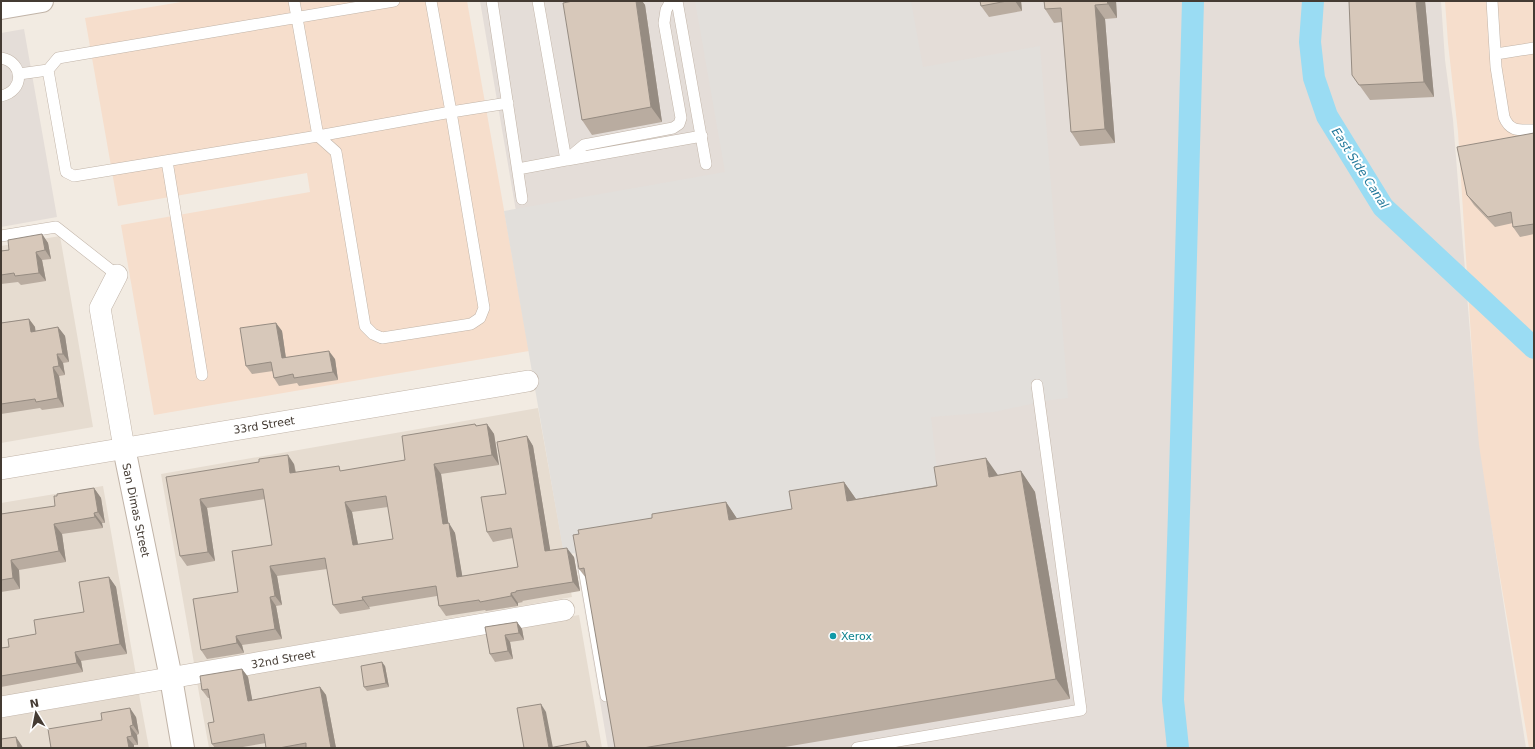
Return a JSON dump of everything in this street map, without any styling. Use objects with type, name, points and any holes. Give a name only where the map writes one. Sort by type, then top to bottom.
[{"type":"street","points":[[1,8],[42,1]]},
{"type":"street","name":"San Dimas Street","points":[[117,275],[100,308],[124,448],[171,678],[183,748]]},
{"type":"street","name":"33rd Street","points":[[1,469],[528,381]]},
{"type":"street","name":"32nd Street","points":[[1,707],[564,610]]},
{"type":"lane","points":[[294,1],[318,136],[336,152],[365,326],[373,334],[382,338],[471,324],[480,318],[484,308],[431,1]]},
{"type":"lane","points":[[19,74],[48,70],[58,58],[394,1]]},
{"type":"lane","points":[[492,1],[522,198]]},
{"type":"lane","points":[[538,1],[566,160]]},
{"type":"lane","points":[[566,160],[584,145],[673,128],[679,124],[681,118],[664,23],[666,10],[671,1]]},
{"type":"lane","points":[[677,1],[706,164]]},
{"type":"lane","points":[[1492,1],[1499,90],[1506,124],[1517,130],[1534,130]]},
{"type":"lane","points":[[1496,54],[1534,48]]},
{"type":"lane","points":[[1,58],[13,63],[19,74],[16,86],[7,94],[1,96]]},
{"type":"lane","points":[[48,70],[66,172],[74,176],[508,103]]},
{"type":"lane","points":[[518,169],[702,136]]},
{"type":"lane","points":[[167,161],[202,375]]},
{"type":"lane","points":[[1,236],[56,227],[117,275]]},
{"type":"lane","points":[[857,748],[1081,710],[1038,403],[1037,385]]},
{"type":"lane","points":[[581,552],[608,709]]},
{"type":"shaded area","points":[[187,1],[467,1],[529,351],[154,415],[121,225],[310,192],[307,173],[118,206],[85,18]]},
{"type":"shaded area","points":[[480,1],[1441,1],[1445,60],[1453,120],[1479,445],[1526,748],[608,748]]},
{"type":"shaded area","points":[[695,1],[911,1],[923,67],[1040,46],[1068,398],[1050,400],[994,412],[931,417],[939,488],[564,555],[504,211],[725,172]]},
{"type":"shaded area","points":[[1445,1],[1534,1],[1534,748],[1529,748],[1478,447],[1458,132]]},
{"type":"shaded area","points":[[24,29],[57,217],[1,227],[1,33]]},
{"type":"shaded area","points":[[60,236],[93,427],[1,443],[1,246]]},
{"type":"shaded area","points":[[538,408],[572,597],[194,663],[161,474]]},
{"type":"shaded area","points":[[103,486],[136,675],[1,698],[1,503]]},
{"type":"shaded area","points":[[579,615],[602,748],[209,748],[197,682]]},
{"type":"shaded area","points":[[139,694],[149,748],[1,748],[1,718]]},
{"type":"building","points":[[573,1],[636,1],[651,107],[582,120],[563,3]]},
{"type":"building","points":[[980,1],[1007,1],[981,6]]},
{"type":"building","points":[[1044,1],[1107,1],[1108,4],[1095,5],[1105,129],[1071,132],[1061,8],[1045,9]]},
{"type":"building","points":[[1349,1],[1416,1],[1424,82],[1359,85],[1352,75]]},
{"type":"building","points":[[1534,133],[1534,224],[1513,227],[1511,212],[1488,217],[1467,195],[1457,147]]},
{"type":"building","points":[[42,234],[45,250],[36,252],[39,273],[15,276],[14,273],[1,275],[1,251],[9,250],[8,240]]},
{"type":"building","points":[[29,319],[31,332],[58,327],[63,354],[57,354],[59,366],[53,367],[58,398],[36,402],[35,399],[1,404],[1,323]]},
{"type":"building","points":[[276,323],[282,358],[329,351],[333,372],[294,378],[293,374],[274,378],[271,362],[246,366],[240,328]]},
{"type":"building","points":[[475,424],[476,426],[487,424],[492,455],[434,464],[443,524],[449,523],[457,577],[518,567],[511,528],[487,532],[481,497],[506,494],[497,442],[527,436],[545,551],[567,548],[573,582],[516,591],[511,593],[511,596],[480,602],[479,600],[439,606],[436,586],[362,597],[363,600],[333,605],[325,558],[270,566],[275,596],[270,597],[275,629],[236,636],[237,643],[201,650],[193,599],[238,592],[232,551],[272,545],[263,489],[200,499],[208,552],[180,556],[166,477],[259,462],[259,459],[288,455],[290,473],[339,466],[340,471],[405,460],[402,436]],"holes":[[[386,496],[393,539],[353,545],[345,502]]]},
{"type":"building","name":"Xerox","points":[[986,458],[989,477],[1021,471],[1056,679],[643,748],[615,748],[584,568],[579,569],[573,535],[579,534],[578,530],[652,518],[652,514],[726,502],[729,520],[792,509],[789,491],[844,482],[847,501],[937,486],[934,467]]},
{"type":"building","points":[[94,488],[98,512],[94,513],[95,517],[54,524],[59,551],[11,560],[13,578],[1,580],[1,514],[55,506],[54,496],[57,496],[57,494]]},
{"type":"building","points":[[109,577],[120,644],[75,652],[77,663],[1,676],[1,648],[9,647],[8,639],[36,634],[34,620],[84,612],[79,582]]},
{"type":"building","points":[[517,622],[519,633],[505,635],[508,651],[490,654],[485,627]]},
{"type":"building","points":[[382,662],[386,683],[364,687],[361,666]]},
{"type":"building","points":[[242,669],[248,701],[320,687],[331,748],[306,748],[306,743],[279,748],[266,748],[264,734],[212,744],[208,723],[214,722],[208,689],[202,690],[200,676]]},
{"type":"building","points":[[541,704],[549,748],[524,748],[517,708]]},
{"type":"building","points":[[130,708],[133,725],[130,726],[132,736],[127,737],[129,748],[51,748],[48,729],[102,720],[101,713]]},
{"type":"building","points":[[16,737],[18,748],[1,748],[1,739]]},
{"type":"building","points":[[586,741],[587,748],[549,748]]},
{"type":"waterway","points":[[1178,748],[1173,700],[1193,1]]},
{"type":"waterway","name":"East Side Canal","points":[[1313,1],[1310,42],[1314,78],[1327,116],[1383,207],[1534,348]]},
{"type":"place","name":"Xerox","points":[[833,636]]}]
